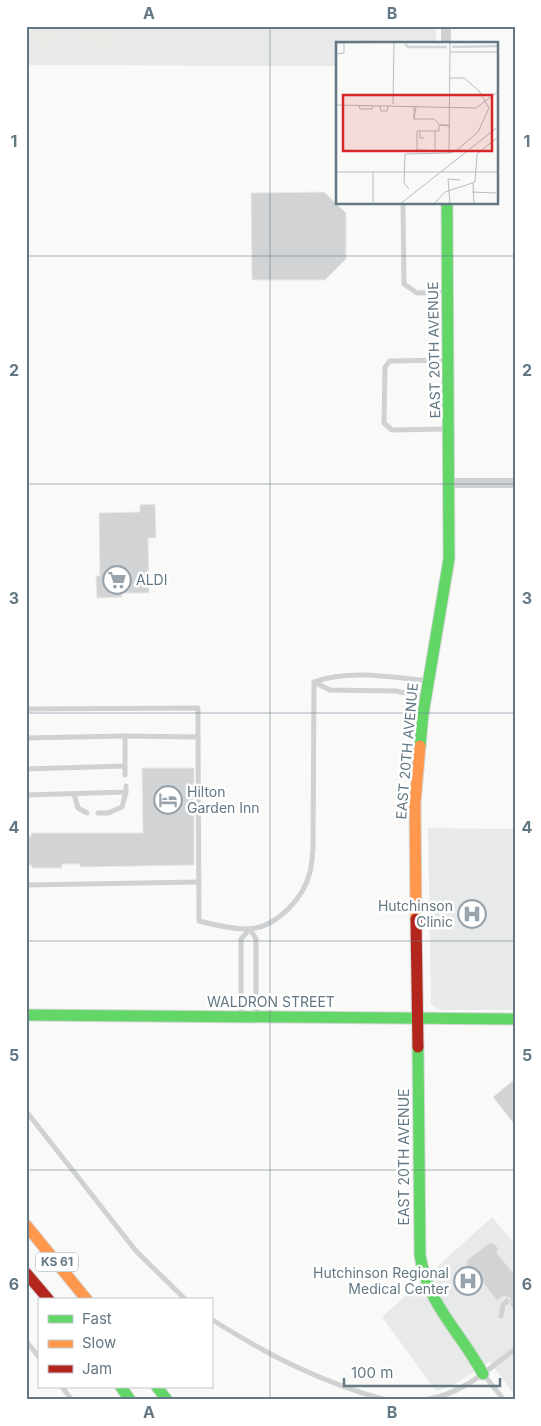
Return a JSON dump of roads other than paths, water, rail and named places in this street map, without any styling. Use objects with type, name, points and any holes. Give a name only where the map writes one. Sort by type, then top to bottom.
[{"type":"main road","name":"EAST 20TH AVENUE","points":[[447,205],[450,429],[449,559],[426,697],[415,803],[421,1273],[425,1288],[438,1309],[474,1354],[483,1374]]},
{"type":"main road","name":"WALDRON STREET","points":[[26,1015],[515,1019]]},
{"type":"main road","name":"KS 61","points":[[26,1225],[85,1298]]},
{"type":"main road","name":"KS 61","points":[[26,1273],[47,1298]]},
{"type":"main road","points":[[122,1388],[130,1400]]},
{"type":"main road","points":[[158,1388],[167,1400]]},
{"type":"street","points":[[446,26],[446,42]]},
{"type":"street","points":[[450,483],[515,483]]},
{"type":"lane","points":[[403,205],[404,284],[417,293],[448,292]]},
{"type":"lane","points":[[449,360],[390,361],[385,366],[384,423],[392,430],[450,429]]},
{"type":"lane","points":[[314,682],[330,676],[391,676],[429,681]]},
{"type":"lane","points":[[314,682],[330,690],[396,691],[426,697]]},
{"type":"lane","points":[[241,1016],[241,939],[250,929],[285,913],[300,895],[310,873],[313,849],[314,682]]},
{"type":"lane","points":[[26,710],[198,708],[199,921],[227,928],[250,929]]},
{"type":"lane","points":[[125,736],[125,775]]},
{"type":"lane","points":[[26,738],[198,737]]},
{"type":"lane","points":[[26,769],[125,766]]},
{"type":"lane","points":[[26,795],[74,794],[126,789],[122,806],[108,813],[98,813]]},
{"type":"lane","points":[[74,794],[78,808],[87,812]]},
{"type":"lane","points":[[26,885],[199,882]]},
{"type":"lane","points":[[250,929],[256,939],[256,1017]]},
{"type":"lane","points":[[26,1111],[136,1251],[184,1298]]},
{"type":"lane","points":[[501,1316],[503,1305],[507,1301]]},
{"type":"lane","points":[[212,1319],[262,1351],[312,1375],[386,1400]]},
{"type":"lane","points":[[26,1342],[38,1356]]},
{"type":"lane","points":[[424,1400],[454,1392],[469,1385],[515,1349]]},
{"type":"lane","points":[[483,1374],[504,1400]]},
{"type":"lane","points":[[63,1388],[72,1400]]},
{"type":"place","name":"ALDI","points":[[117,580]]},
{"type":"place","name":"Hilton Garden Inn","points":[[168,800]]},
{"type":"place","name":"Hutchinson Clinic","points":[[472,914]]},
{"type":"place","name":"Hutchinson Regional Medical Center","points":[[468,1281]]}]
